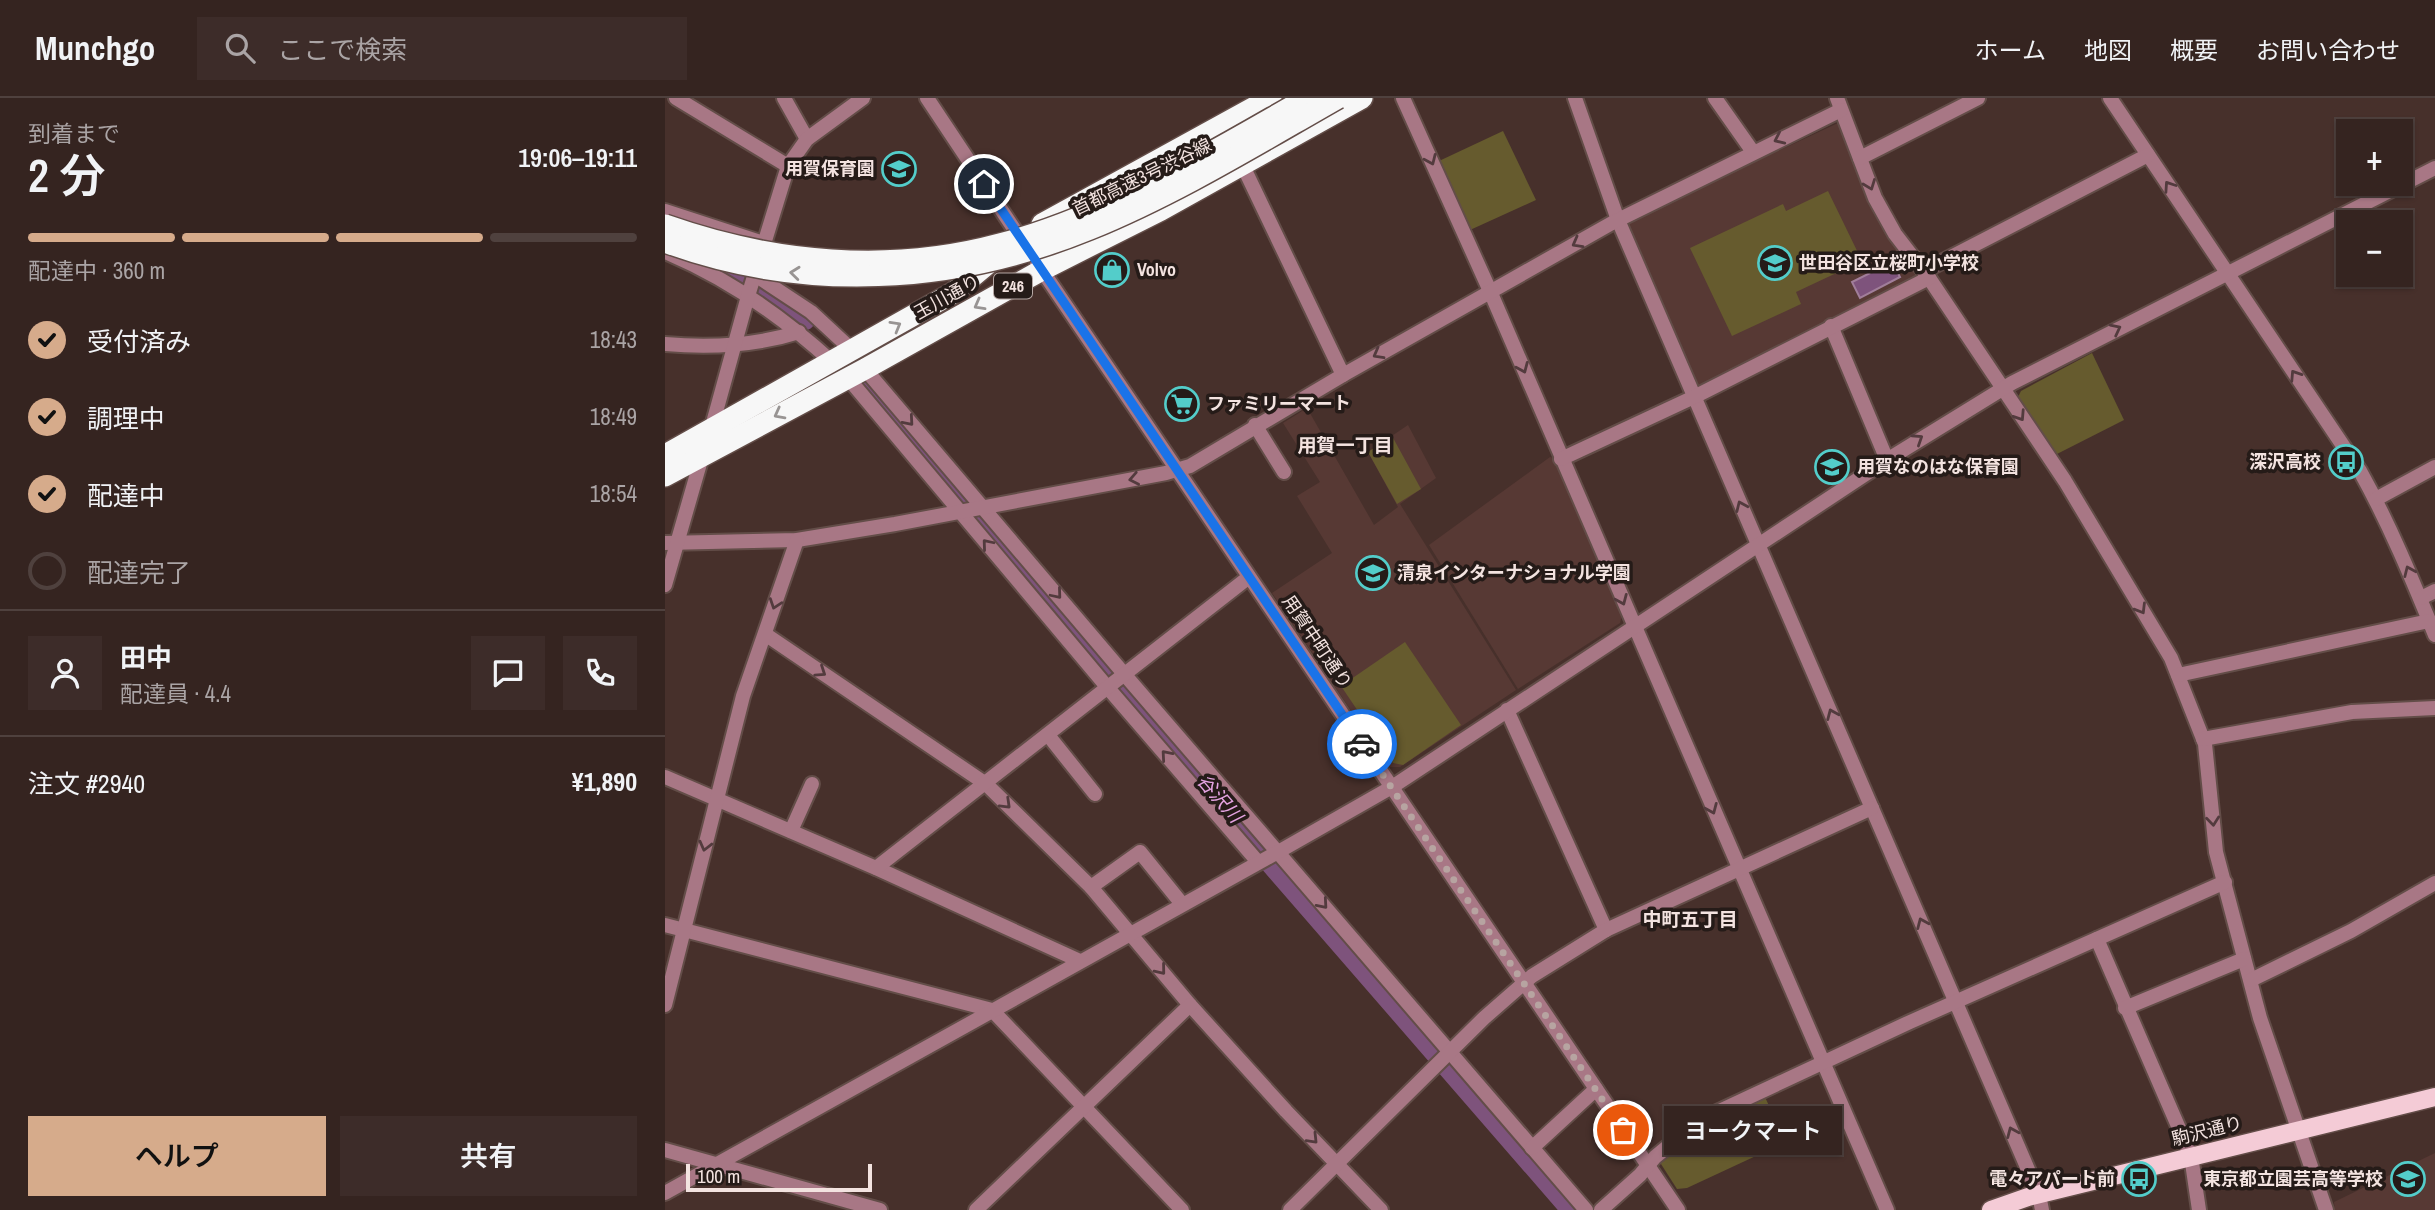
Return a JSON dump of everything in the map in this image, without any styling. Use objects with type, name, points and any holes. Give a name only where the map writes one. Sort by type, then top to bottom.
[{"type":"highway","name":"玉川通り","points":[[665,455],[953,293],[1016,232],[1243,105],[1271,98]]},
{"type":"highway","name":"首都高速3号渋谷線","points":[[665,225],[755,251],[817,260],[886,261],[976,250],[1030,235],[1112,203],[1307,98]]},
{"type":"highway","name":"首都高速3号渋谷線","points":[[665,242],[743,265],[817,276],[918,274],[978,265],[1045,246],[1118,217],[1339,98]]},
{"type":"highway","name":"玉川通り","points":[[665,476],[857,374],[1042,270],[1161,211],[1362,98]]},
{"type":"main road","name":"駒沢通り","points":[[1991,1210],[2040,1202],[2191,1156],[2435,1097]]},
{"type":"street","points":[[676,98],[788,166]]},
{"type":"street","points":[[784,98],[807,139]]},
{"type":"street","points":[[665,586],[671,543],[711,429],[788,166],[807,139],[863,98]]},
{"type":"street","name":"用賀中町通り","points":[[926,98],[1596,1089],[1651,1161],[1678,1210]]},
{"type":"street","points":[[1403,98],[1490,291],[1887,1210]]},
{"type":"street","points":[[1575,98],[1618,220],[2040,1202]]},
{"type":"street","points":[[1715,98],[1753,152]]},
{"type":"street","points":[[1860,158],[1978,98]]},
{"type":"street","points":[[2110,98],[2360,471],[2376,499],[2432,628],[2178,675]]},
{"type":"street","points":[[671,543],[797,540],[960,512],[1190,466],[1255,425],[1490,291],[1618,220],[1753,152],[1839,104],[1882,210],[1895,234],[1926,275],[2067,483],[2171,658],[2203,739],[2217,852],[2260,1018],[2326,1210]]},
{"type":"street","points":[[1561,458],[1694,397],[2148,155]]},
{"type":"street","points":[[1243,166],[1343,374]]},
{"type":"street","points":[[665,1193],[1392,787],[1887,460],[2003,388],[2435,168]]},
{"type":"street","points":[[665,211],[765,243],[821,250],[906,249],[966,242],[1016,232]]},
{"type":"street","points":[[665,252],[694,264],[748,296],[799,331],[832,362]]},
{"type":"street","points":[[755,275],[811,312],[853,351]]},
{"type":"street","points":[[1831,326],[1887,460]]},
{"type":"street","points":[[665,344],[736,346],[775,340],[799,331]]},
{"type":"street","points":[[857,374],[983,507],[1586,1210]]},
{"type":"street","points":[[857,374],[960,512],[1259,862]]},
{"type":"street","points":[[1255,425],[1284,472]]},
{"type":"street","points":[[2376,499],[2435,467]]},
{"type":"street","points":[[665,1005],[743,696],[797,540]]},
{"type":"street","points":[[876,868],[1249,577]]},
{"type":"street","points":[[2421,598],[2435,591]]},
{"type":"street","points":[[765,634],[986,784],[1091,887],[1190,1005],[1381,1210]]},
{"type":"street","points":[[2203,739],[2352,712],[2435,708]]},
{"type":"street","points":[[1507,710],[1606,930]]},
{"type":"street","points":[[1048,735],[1095,794]]},
{"type":"street","points":[[665,777],[876,868],[1080,961]]},
{"type":"street","points":[[791,831],[812,784]]},
{"type":"street","points":[[1290,1210],[1524,982],[1606,930],[1872,808]]},
{"type":"street","points":[[1091,887],[1139,852],[1182,904]]},
{"type":"street","points":[[1601,1210],[1651,1161],[1700,1120],[2225,882]]},
{"type":"street","points":[[2251,979],[2351,930],[2435,883]]},
{"type":"street","points":[[665,925],[992,1010],[1182,1210]]},
{"type":"street","points":[[2097,939],[2191,1156],[2199,1210]]},
{"type":"street","points":[[2125,1008],[2244,958]]},
{"type":"street","points":[[976,1210],[1190,1005]]},
{"type":"street","points":[[1532,1148],[1596,1089]]},
{"type":"street","points":[[665,1150],[880,1210]]},
{"type":"shaded area","name":"世田谷区立桜町小学校","points":[[1838,123],[1879,219],[1916,276],[1915,279],[1700,386],[1694,384],[1626,225],[1628,221]]},
{"type":"shaded area","points":[[1503,131],[1536,200],[1470,230],[1439,161]]},
{"type":"shaded area","points":[[1828,191],[1862,261],[1796,292],[1801,304],[1732,336],[1690,248],[1783,204],[1786,211]]},
{"type":"shaded area","points":[[1892,262],[1900,277],[1860,298],[1852,282]]},
{"type":"shaded area","points":[[2092,353],[2124,420],[2055,455],[2017,399],[2021,391]]},
{"type":"shaded area","name":"清泉インターナショナル学園","points":[[1307,408],[1374,525],[1398,507],[1368,452],[1408,425],[1436,478],[1400,504],[1516,690],[1400,767],[1389,767],[1272,593],[1332,553],[1297,496],[1320,482],[1283,423]]},
{"type":"shaded area","points":[[1392,436],[1421,489],[1397,504],[1368,452]]},
{"type":"shaded area","points":[[1550,457],[1556,458],[1623,611],[1620,623],[1518,689],[1429,545]]},
{"type":"shaded area","points":[[1405,642],[1461,725],[1403,765],[1393,763],[1341,686]]},
{"type":"shaded area","points":[[1764,1095],[1786,1142],[1687,1188],[1677,1189],[1661,1164],[1662,1159],[1704,1123]]},
{"type":"shaded area","name":"東京都立園芸高等学校","points":[[2435,1153],[2435,1210],[2335,1210],[2334,1202]]},
{"type":"waterway","name":"谷沢川","points":[[705,255],[746,281]]},
{"type":"waterway","name":"谷沢川","points":[[761,291],[804,319]]},
{"type":"waterway","name":"谷沢川","points":[[866,385],[1277,869],[1573,1210]]},
{"type":"way so far","points":[[1362,744],[1623,1130]]},
{"type":"place","name":"用賀保育園","points":[[899,169]]},
{"type":"place","name":"世田谷区立桜町小学校","points":[[1775,263]]},
{"type":"place","name":"Volvo","points":[[1112,270]]},
{"type":"place","name":"ファミリーマート","points":[[1182,404]]},
{"type":"place","name":"深沢高校","points":[[2346,462]]},
{"type":"place","name":"用賀なのはな保育園","points":[[1832,467]]},
{"type":"place","name":"清泉インターナショナル学園","points":[[1373,573]]},
{"type":"place","name":"ヨークマート","points":[[1623,1130]]},
{"type":"place","name":"電々アパート前","points":[[2139,1179]]},
{"type":"place","name":"東京都立園芸高等学校","points":[[2408,1179]]},
{"type":"district","name":"用賀一丁目","points":[[1345,445]]},
{"type":"district","name":"中町五丁目","points":[[1690,919]]},
{"type":"route","points":[[984,184],[1362,744]]}]
